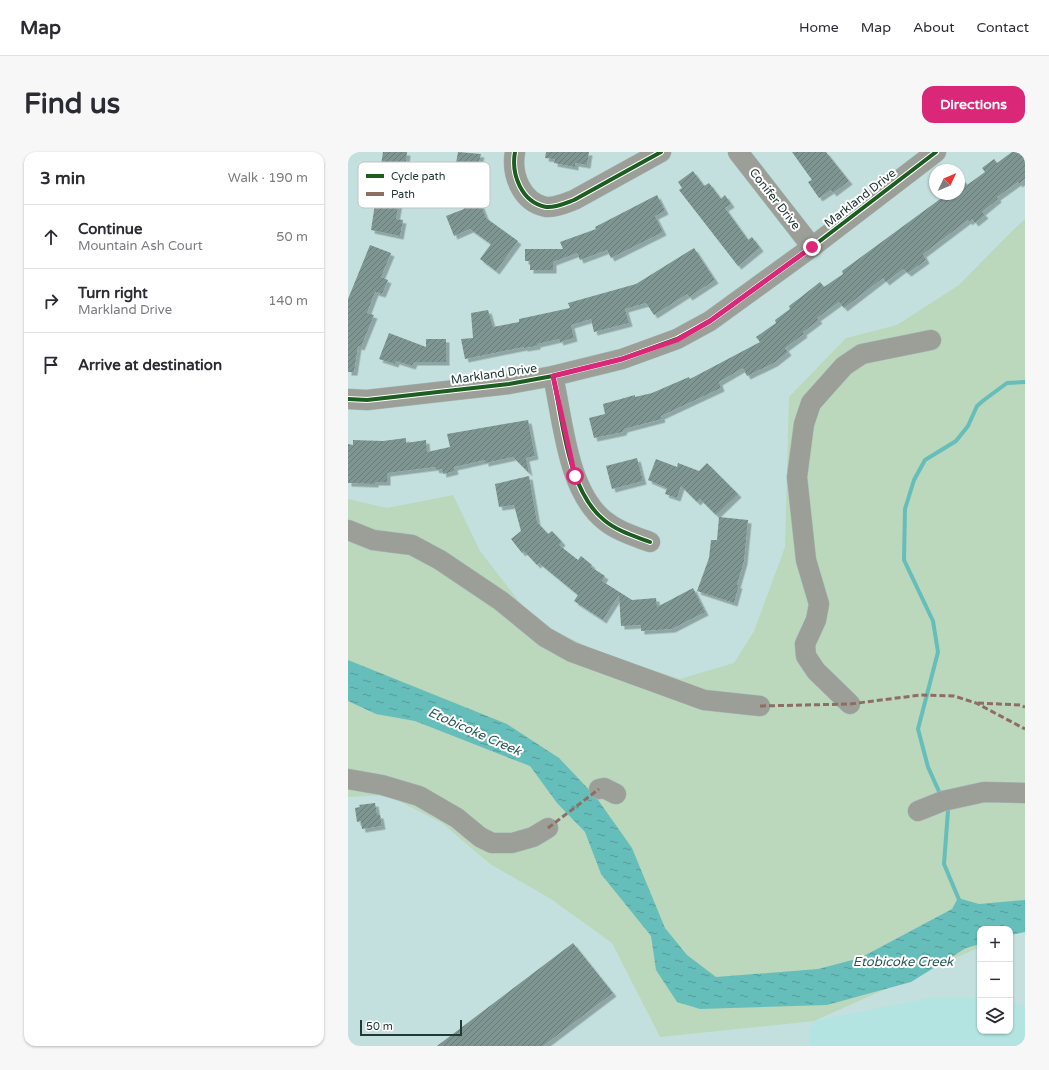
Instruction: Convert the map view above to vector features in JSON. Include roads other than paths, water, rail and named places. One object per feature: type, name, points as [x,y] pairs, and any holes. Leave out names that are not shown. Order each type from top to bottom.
[{"type":"street","points":[[515,152],[514,166],[518,185],[530,199],[546,207],[559,206],[574,200],[661,152]]},
{"type":"street","name":"Conifer Drive","points":[[738,152],[812,247]]},
{"type":"street","name":"Markland Drive","points":[[348,399],[375,399],[509,384],[553,376],[622,359],[677,340],[710,321],[812,247],[936,152]]},
{"type":"street","points":[[850,704],[816,671],[806,656],[805,644],[816,620],[819,604],[806,560],[798,477],[804,424],[811,403],[844,366],[862,354],[931,340]]},
{"type":"street","points":[[553,376],[570,459],[583,496],[596,513],[612,526],[650,542]]},
{"type":"street","points":[[348,530],[373,540],[412,545],[440,560],[501,601],[545,637],[572,652],[704,700],[760,706]]},
{"type":"street","points":[[348,779],[382,784],[419,796],[457,818],[480,837],[492,843],[512,843],[533,837],[548,828]]},
{"type":"street","points":[[918,811],[944,801],[984,792],[1025,793]]},
{"type":"water","name":"Etobicoke Creek","points":[[348,660],[507,724],[559,758],[596,797],[632,848],[665,928],[687,955],[716,977],[818,969],[860,958],[952,909],[958,898],[979,904],[1025,900],[1025,932],[1013,934],[1013,926],[977,926],[977,945],[966,948],[911,982],[827,1005],[700,1009],[677,1002],[656,970],[651,936],[601,874],[585,832],[557,803],[530,766],[415,721],[376,714],[348,701]]},
{"type":"waterway","points":[[941,796],[928,767],[918,729],[938,652],[933,621],[904,560],[905,509],[914,480],[925,460],[956,441],[968,426],[977,406],[984,400],[1007,383],[1025,382]]},
{"type":"waterway","points":[[946,806],[948,811],[944,864],[960,902]]}]
